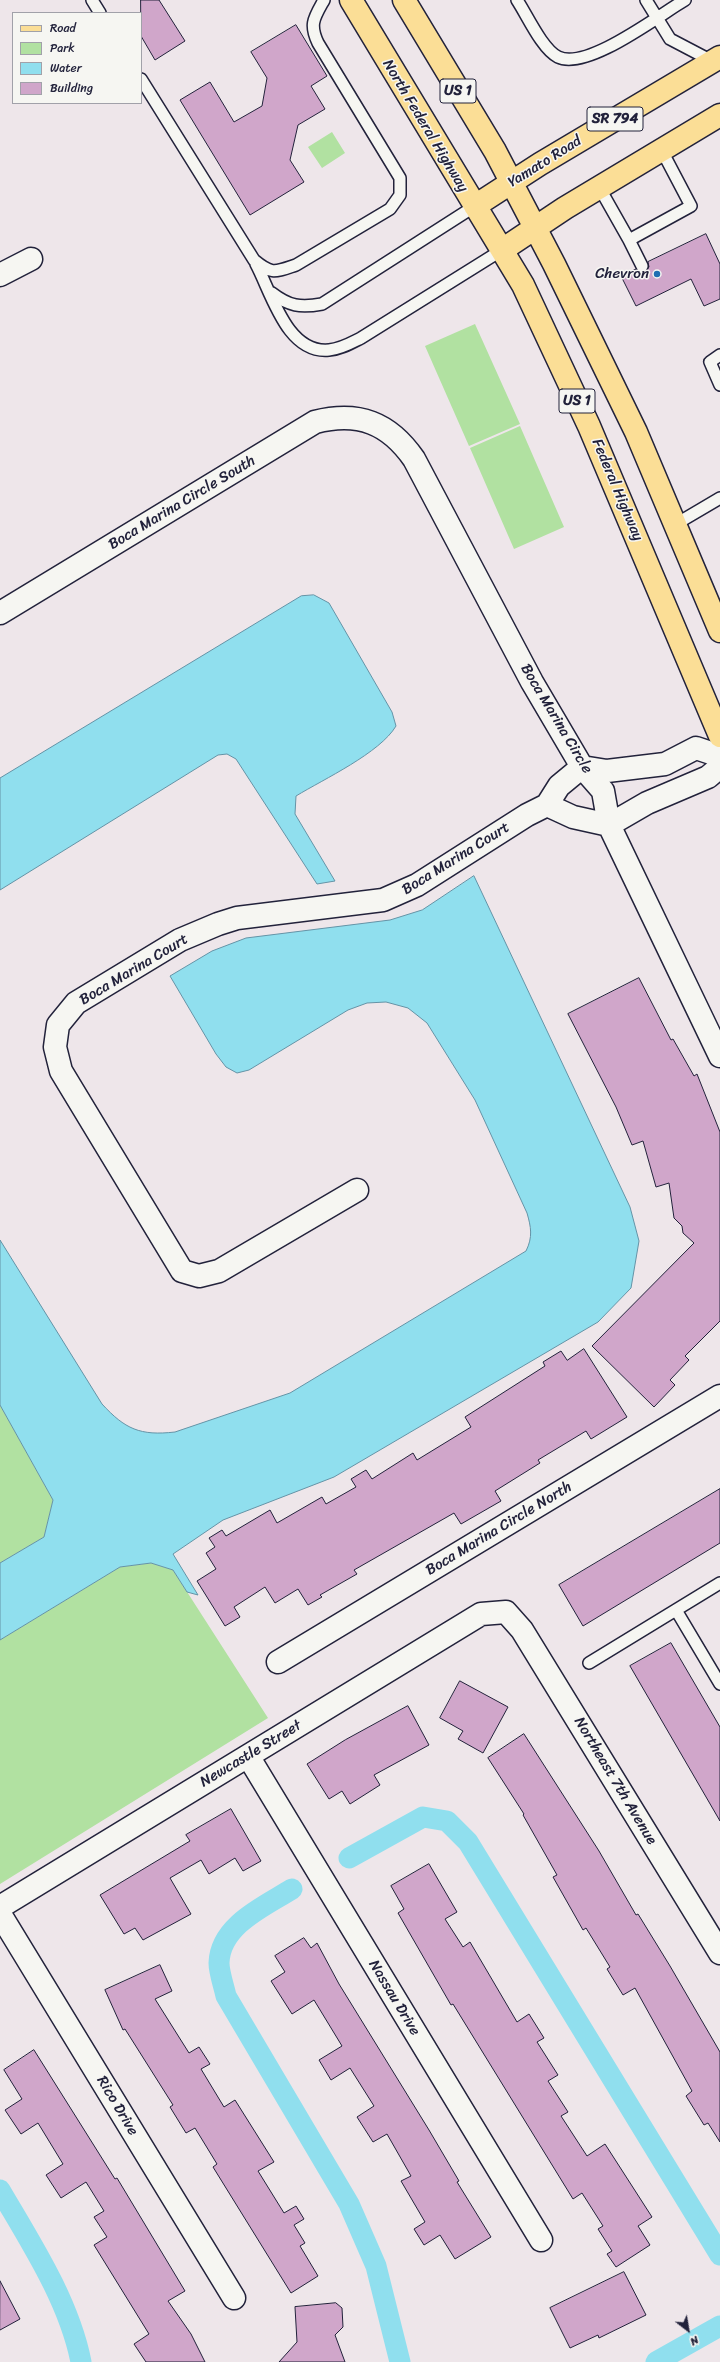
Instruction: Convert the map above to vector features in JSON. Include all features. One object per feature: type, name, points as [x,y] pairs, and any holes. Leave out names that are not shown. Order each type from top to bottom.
[{"type":"main road","name":"North Federal Highway","points":[[351,0],[502,250]]},
{"type":"main road","name":"US 1","points":[[404,0],[495,151],[601,356],[676,524],[720,631]]},
{"type":"main road","name":"Yamato Road","points":[[475,206],[511,182],[716,59]]},
{"type":"main road","points":[[502,250],[661,149],[719,119]]},
{"type":"main road","name":"Federal Highway","points":[[502,250],[523,285],[589,426],[720,736]]},
{"type":"street","points":[[0,275],[31,259]]},
{"type":"street","name":"Boca Marina Circle South","points":[[0,613],[315,422],[334,418],[353,418],[372,422]]},
{"type":"street","name":"Boca Marina Circle","points":[[372,422],[389,431],[403,444],[414,460],[532,682],[582,767],[603,792],[609,824],[720,1056]]},
{"type":"street","points":[[720,756],[696,748],[665,764],[607,771],[582,767],[559,786],[547,805],[574,817],[609,824],[647,803],[708,777],[720,767]]},
{"type":"street","name":"Boca Marina Court","points":[[357,1190],[219,1271],[199,1276],[182,1271],[61,1071],[55,1047],[58,1025],[76,1003],[180,940],[218,924],[238,918],[365,904],[395,896],[417,885],[527,815],[547,805]]},
{"type":"street","name":"Boca Marina Circle North","points":[[278,1662],[720,1396]]},
{"type":"street","name":"Newcastle Street","points":[[0,1907],[481,1614],[506,1612]]},
{"type":"street","name":"Northeast 7th Avenue","points":[[506,1612],[522,1630],[720,1953]]},
{"type":"street","name":"Nassau Drive","points":[[248,1756],[541,2240]]},
{"type":"street","name":"Rico Drive","points":[[0,1914],[234,2298]]},
{"type":"lane","points":[[92,0],[99,12]]},
{"type":"lane","points":[[254,260],[267,270],[279,271],[296,265],[390,209],[400,195],[400,178],[318,43],[312,29],[314,19],[324,0]]},
{"type":"lane","points":[[517,0],[546,47],[558,57],[574,59],[591,55],[612,46],[685,0]]},
{"type":"lane","points":[[646,0],[670,39],[716,59]]},
{"type":"lane","points":[[142,81],[254,260],[293,336],[307,346],[328,350],[343,347],[361,338],[502,250]]},
{"type":"lane","points":[[630,240],[691,206],[661,149]]},
{"type":"lane","points":[[599,187],[630,240],[642,266]]},
{"type":"lane","points":[[271,292],[286,303],[308,307],[322,304],[475,206]]},
{"type":"lane","points":[[720,355],[710,362],[720,385]]},
{"type":"lane","points":[[676,524],[720,498]]},
{"type":"lane","points":[[589,1663],[720,1583]]},
{"type":"lane","points":[[676,1610],[720,1684]]},
{"type":"green space","points":[[332,132],[345,153],[322,168],[308,147]]},
{"type":"green space","points":[[475,324],[520,424],[469,446],[425,346]]},
{"type":"green space","points":[[520,426],[564,527],[514,549],[470,448]]},
{"type":"green space","points":[[0,1405],[53,1500],[44,1537],[0,1563]]},
{"type":"green space","points":[[151,1563],[173,1570],[268,1718],[0,1884],[0,1640],[120,1567]]},
{"type":"water","points":[[314,595],[329,603],[392,712],[396,726],[378,746],[365,756],[296,796],[295,814],[335,881],[317,884],[236,759],[227,754],[218,755],[0,890],[0,778],[301,596]]},
{"type":"water","points":[[474,876],[630,1207],[639,1241],[631,1288],[598,1322],[334,1477],[223,1520],[173,1554],[198,1595],[187,1592],[173,1570],[151,1563],[120,1567],[0,1640],[0,1563],[44,1537],[53,1500],[0,1405],[0,1240],[102,1404],[110,1413],[126,1425],[134,1429],[152,1433],[175,1432],[290,1393],[526,1251],[530,1241],[531,1232],[527,1213],[475,1100],[427,1023],[408,1008],[386,1002],[367,1003],[348,1010],[249,1070],[237,1073],[226,1067],[216,1054],[170,976],[212,951],[246,938],[390,920],[422,910]]},
{"type":"building","points":[[141,0],[159,0],[185,41],[155,60],[142,38]]},
{"type":"building","points":[[296,25],[327,76],[311,86],[325,109],[298,125],[290,160],[304,182],[250,215],[180,100],[210,82],[234,122],[262,106],[267,78],[251,52]]},
{"type":"building","points":[[706,234],[720,264],[720,299],[704,306],[691,279],[636,306],[621,276],[636,269],[638,272],[645,272],[649,267],[648,262]]},
{"type":"building","points":[[639,978],[671,1040],[673,1039],[694,1076],[697,1074],[720,1132],[720,1321],[685,1356],[689,1360],[670,1380],[675,1385],[654,1407],[592,1346],[694,1243],[683,1233],[682,1226],[674,1218],[669,1183],[656,1187],[643,1141],[632,1145],[616,1107],[568,1014]]},
{"type":"building","points":[[584,1349],[627,1417],[591,1439],[586,1431],[538,1460],[540,1463],[495,1491],[501,1501],[461,1524],[454,1513],[354,1570],[357,1574],[320,1595],[322,1597],[308,1605],[298,1589],[275,1603],[265,1587],[234,1607],[240,1617],[225,1626],[197,1581],[216,1569],[206,1553],[215,1547],[209,1538],[222,1530],[226,1536],[270,1510],[277,1523],[322,1497],[326,1504],[356,1487],[351,1479],[366,1470],[372,1479],[413,1453],[417,1460],[471,1427],[465,1417],[545,1366],[543,1362],[561,1351],[567,1360]]},
{"type":"building","points":[[720,1489],[720,1543],[583,1626],[559,1585]]},
{"type":"building","points":[[671,1643],[720,1727],[720,1821],[630,1666]]},
{"type":"building","points":[[460,1681],[508,1707],[483,1753],[458,1739],[463,1731],[440,1718]]},
{"type":"building","points":[[408,1706],[429,1745],[374,1775],[380,1785],[350,1804],[342,1791],[329,1799],[307,1764],[345,1740]]},
{"type":"building","points":[[524,1734],[599,1851],[636,1915],[638,1914],[720,2052],[720,2142],[708,2123],[704,2125],[686,2096],[692,2091],[635,1988],[623,1995],[607,1969],[610,1967],[586,1928],[583,1930],[553,1877],[557,1875],[523,1815],[524,1814],[488,1758]]},
{"type":"building","points":[[231,1809],[261,1861],[243,1871],[235,1858],[209,1874],[201,1860],[170,1878],[191,1914],[143,1940],[135,1928],[124,1934],[100,1895],[190,1841],[186,1835]]},
{"type":"building","points":[[429,1864],[457,1912],[445,1919],[463,1947],[470,1942],[517,2022],[529,2014],[544,2038],[537,2042],[558,2075],[548,2081],[568,2112],[561,2116],[587,2156],[605,2144],[652,2217],[638,2226],[650,2245],[616,2267],[607,2254],[612,2251],[598,2229],[603,2226],[582,2193],[573,2199],[453,2004],[451,2005],[398,1913],[404,1909],[391,1886]]},
{"type":"building","points":[[304,1938],[311,1948],[317,1943],[339,1984],[429,2130],[459,2181],[457,2182],[491,2237],[455,2259],[440,2235],[424,2245],[414,2229],[425,2222],[401,2181],[411,2176],[387,2134],[373,2142],[357,2117],[374,2106],[350,2068],[331,2080],[319,2060],[342,2046],[314,2000],[292,2014],[271,1981],[285,1972],[275,1956]]},
{"type":"building","points":[[160,1965],[172,1991],[155,1999],[189,2053],[199,2047],[210,2064],[201,2069],[224,2107],[235,2100],[274,2162],[258,2171],[284,2213],[296,2206],[304,2219],[294,2225],[305,2243],[300,2246],[318,2276],[291,2293],[213,2167],[217,2164],[195,2128],[186,2133],[170,2107],[173,2105],[125,2029],[123,2030],[105,1990]]},
{"type":"building","points":[[34,2050],[115,2179],[117,2178],[185,2291],[168,2301],[191,2334],[205,2362],[146,2362],[134,2344],[149,2334],[94,2245],[107,2237],[94,2217],[104,2211],[86,2182],[61,2198],[46,2175],[63,2164],[38,2123],[21,2134],[5,2110],[22,2099],[4,2070]]},
{"type":"building","points":[[624,2272],[646,2315],[599,2338],[598,2335],[570,2348],[550,2308]]},
{"type":"building","points":[[0,2281],[20,2319],[0,2330]]},
{"type":"building","points":[[336,2303],[342,2308],[343,2327],[335,2335],[345,2362],[279,2362],[297,2342],[295,2307]]},
{"type":"waterway","points":[[349,1858],[423,1817],[447,1821],[468,1842],[720,2255]]},
{"type":"waterway","points":[[292,1889],[257,1910],[235,1927],[221,1950],[219,1967],[226,1996],[349,2204],[376,2266],[400,2362]]},
{"type":"waterway","points":[[0,2190],[48,2273],[68,2317],[81,2362]]},
{"type":"waterway","points":[[656,2362],[720,2326]]},
{"type":"place","name":"Chevron","points":[[657,274]]}]
